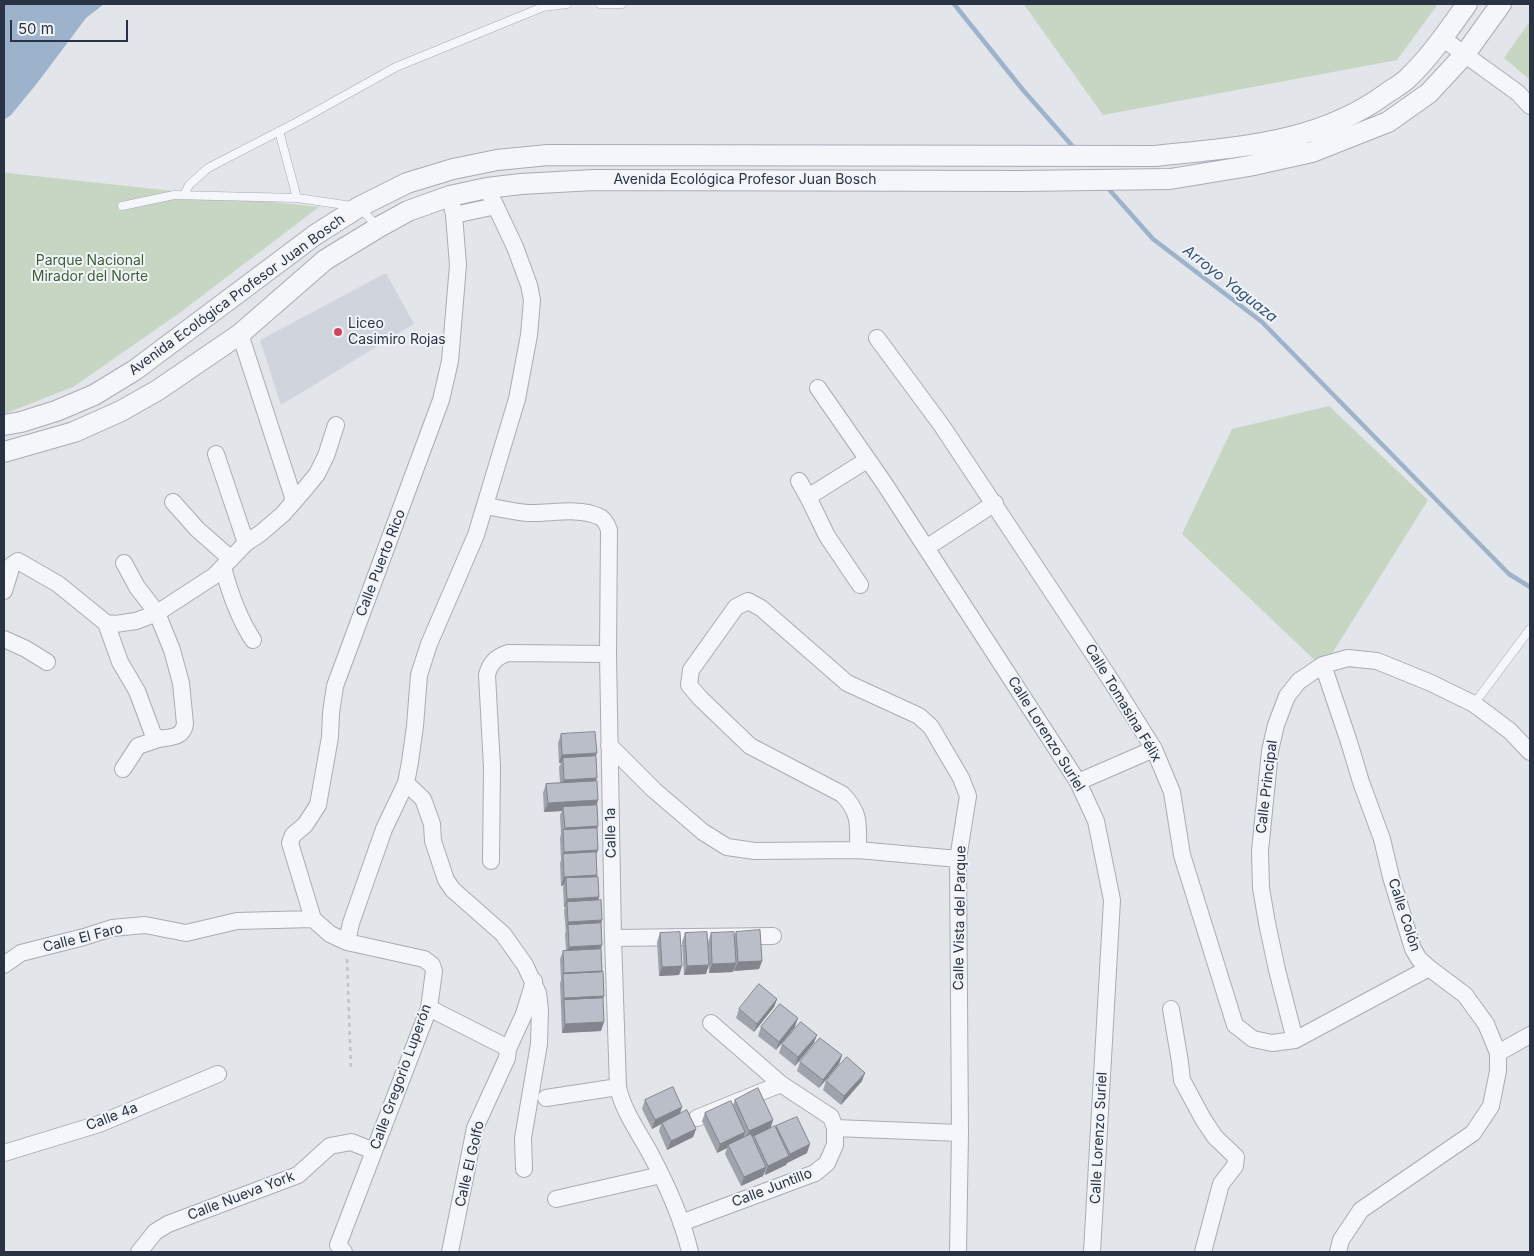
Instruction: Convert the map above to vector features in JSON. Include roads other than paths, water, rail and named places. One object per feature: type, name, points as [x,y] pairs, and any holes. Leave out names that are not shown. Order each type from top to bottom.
[{"type":"street","name":"Avenida Ecológica Profesor Juan Bosch","points":[[4,424],[21,422],[56,411],[94,395],[135,370],[315,235],[360,207],[407,183],[453,169],[497,160],[548,155],[1155,156],[1249,146],[1317,130],[1350,117],[1376,101],[1408,78],[1442,38],[1467,4]]},
{"type":"street","name":"Avenida Ecológica Profesor Juan Bosch","points":[[4,452],[74,432],[122,411],[158,390],[240,334],[325,260],[408,211],[452,206],[492,197],[521,184],[594,180],[1020,181],[1170,179],[1248,166],[1312,152],[1388,122],[1429,93],[1465,54],[1501,4]]},
{"type":"street","points":[[1442,38],[1518,93],[1530,106]]},
{"type":"street","points":[[919,180],[921,155]]},
{"type":"street","points":[[347,942],[351,924],[384,829],[406,782],[415,726],[419,675],[429,644],[476,535],[517,399],[532,317],[532,300],[524,269],[492,197]]},
{"type":"street","name":"Calle Puerto Rico","points":[[314,919],[290,843],[293,834],[305,825],[318,805],[330,737],[335,686],[441,400],[450,361],[458,265],[452,206]]},
{"type":"street","points":[[240,334],[293,497],[292,504]]},
{"type":"street","name":"Calle Tomasina Félix","points":[[877,338],[942,426],[995,503],[1154,749],[1172,792],[1182,855],[1235,1025],[1253,1039],[1272,1043],[1295,1040],[1429,968]]},
{"type":"street","name":"Calle Lorenzo Suriel","points":[[818,388],[926,548],[1078,782],[1096,821],[1112,900],[1092,1252]]},
{"type":"street","points":[[106,623],[136,622],[157,613],[214,576],[246,543],[261,533],[292,504],[317,474],[326,456],[336,425]]},
{"type":"street","points":[[216,454],[246,543]]},
{"type":"street","points":[[808,497],[867,460]]},
{"type":"street","points":[[798,481],[827,536],[860,585]]},
{"type":"street","points":[[173,502],[227,563],[232,601],[243,626],[253,640]]},
{"type":"street","points":[[926,548],[995,503]]},
{"type":"street","name":"Calle 1a","points":[[485,506],[527,513],[580,512],[599,516],[603,519],[609,530],[609,745],[618,1087],[625,1110],[661,1175],[681,1223],[690,1252]]},
{"type":"street","points":[[4,591],[12,565],[18,561],[58,584],[106,623],[120,662],[137,691],[153,734],[159,739]]},
{"type":"street","points":[[123,769],[138,746],[179,735],[184,730],[185,724],[179,676],[172,650],[157,613],[138,587],[124,563]]},
{"type":"street","name":"Calle Vista del Parque","points":[[858,850],[858,818],[852,803],[842,794],[750,746],[700,698],[690,685],[690,670],[736,607],[748,600],[761,608],[847,683],[918,716],[931,727],[961,778],[968,796],[958,859],[960,1133],[958,1252]]},
{"type":"street","points":[[4,639],[26,649],[47,662]]},
{"type":"street","points":[[491,861],[492,767],[487,675],[489,668],[493,661],[508,653],[608,654]]},
{"type":"street","name":"Calle Principal","points":[[1295,1040],[1267,923],[1261,888],[1260,851],[1270,751],[1276,725],[1287,696],[1299,681],[1323,665],[1348,658],[1377,660],[1474,704],[1510,731],[1530,752]]},
{"type":"street","name":"Calle Colón","points":[[1323,665],[1361,782],[1382,839],[1391,876],[1414,949],[1419,959],[1465,995],[1486,1024],[1498,1053],[1498,1071],[1491,1106],[1473,1133],[1361,1210],[1341,1240],[1338,1252]]},
{"type":"street","points":[[609,745],[661,796],[703,832],[727,847],[754,851],[858,850],[958,859]]},
{"type":"street","points":[[1078,782],[1154,749]]},
{"type":"street","points":[[406,782],[423,799],[432,824],[433,841],[446,880],[453,890],[503,934],[525,965],[534,981],[538,994],[540,1010],[539,1044],[523,1138],[524,1169]]},
{"type":"street","name":"Calle Gregorio Luperón","points":[[314,919],[330,934],[347,942],[424,959],[432,964],[434,971],[428,1008],[339,1250]]},
{"type":"street","name":"Calle El Faro","points":[[4,966],[22,953],[112,928],[145,925],[186,933],[237,921],[314,919]]},
{"type":"street","points":[[613,938],[773,936]]},
{"type":"street","name":"Calle El Golfo","points":[[450,1252],[475,1128],[507,1058],[508,1050],[524,1014],[534,981]]},
{"type":"street","points":[[428,1008],[502,1045],[508,1050]]},
{"type":"street","points":[[1171,1009],[1182,1080],[1215,1137],[1236,1157],[1235,1166],[1221,1184],[1203,1252]]},
{"type":"street","points":[[711,1023],[781,1084],[830,1117],[835,1128],[960,1133]]},
{"type":"street","points":[[1498,1053],[1530,1035]]},
{"type":"street","name":"Calle 4a","points":[[4,1153],[99,1124],[218,1074]]},
{"type":"street","points":[[697,1118],[781,1084]]},
{"type":"street","points":[[546,1098],[618,1087]]},
{"type":"street","name":"Calle Juntillo","points":[[681,1223],[815,1173],[827,1163],[835,1145],[835,1128]]},
{"type":"street","name":"Calle Nueva York","points":[[139,1252],[155,1232],[168,1224],[298,1175],[330,1146],[351,1142],[374,1151]]},
{"type":"street","points":[[556,1199],[661,1175]]},
{"type":"lane","points":[[184,195],[189,185],[208,168],[396,67],[543,7],[567,4]]},
{"type":"lane","points":[[600,4],[622,4]]},
{"type":"lane","points":[[279,131],[297,198]]},
{"type":"lane","points":[[122,206],[174,195],[297,198],[360,207],[379,227]]},
{"type":"lane","points":[[1474,704],[1530,629]]},
{"type":"water","points":[[4,4],[104,4],[86,18],[38,82],[11,115],[4,120]]},
{"type":"waterway","name":"Arroyo Yaguaza","points":[[954,4],[1023,90],[1075,149]]},
{"type":"waterway","name":"Arroyo Yaguaza","points":[[1106,186],[1153,239],[1262,322],[1509,574],[1530,587]]},
{"type":"place","name":"Liceo Casimiro Rojas","points":[[338,332]]},
{"type":"park label","name":"Parque Nacional Mirador del Norte","points":[[90,270]]}]
